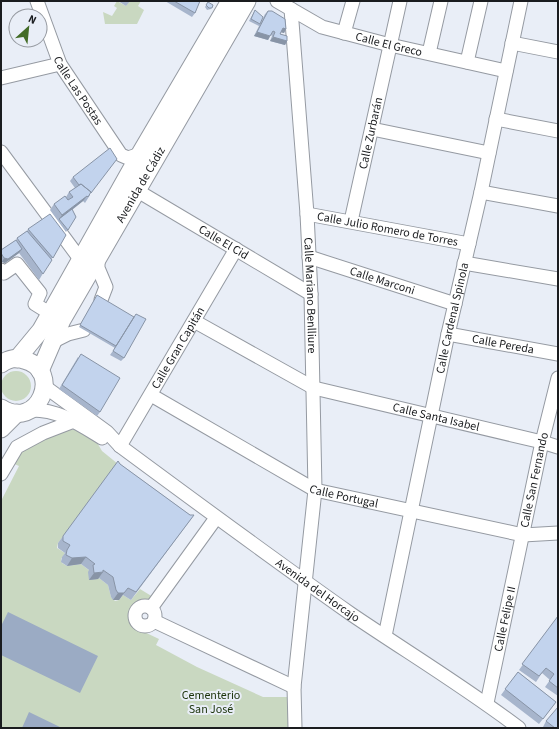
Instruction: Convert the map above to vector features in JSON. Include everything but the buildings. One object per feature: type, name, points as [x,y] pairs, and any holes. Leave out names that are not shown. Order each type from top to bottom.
[{"type":"main road","name":"Avenida de Cádiz","points":[[1,429],[28,411],[41,400],[42,379],[52,342],[136,190],[247,1]]},
{"type":"main road","name":"Avenida de Cádiz","points":[[17,359],[41,330],[80,259],[228,2]]},
{"type":"main road","points":[[1,364],[8,360],[17,359],[31,362],[42,379]]},
{"type":"main road","points":[[1,408],[8,412],[28,411]]},
{"type":"street","name":"Calle Las Postas","points":[[37,1],[60,64],[121,155],[128,158],[140,154]]},
{"type":"street","name":"Calle El Greco","points":[[277,1],[322,27],[390,45],[506,71]]},
{"type":"street","points":[[344,33],[353,1]]},
{"type":"street","name":"Calle Zurbarán","points":[[351,221],[400,1]]},
{"type":"street","points":[[429,53],[441,1]]},
{"type":"street","points":[[467,62],[481,1]]},
{"type":"street","name":"Calle Cardenal Spinola","points":[[385,636],[448,334],[481,192],[522,1]]},
{"type":"street","name":"Calle Mariano Benlliure","points":[[291,9],[307,214],[311,294],[315,490],[294,687],[295,728]]},
{"type":"street","points":[[512,43],[558,52]]},
{"type":"street","points":[[1,78],[60,64]]},
{"type":"street","points":[[496,119],[558,131]]},
{"type":"street","points":[[372,128],[489,152]]},
{"type":"street","points":[[1,152],[80,259]]},
{"type":"street","name":"Calle El Cid","points":[[136,190],[311,294]]},
{"type":"street","points":[[481,192],[558,206]]},
{"type":"street","name":"Calle Julio Romero de Torres","points":[[307,214],[469,244]]},
{"type":"street","name":"Calle Gran Capitán","points":[[120,446],[236,249]]},
{"type":"street","name":"Calle Marconi","points":[[309,257],[455,304]]},
{"type":"street","points":[[98,259],[98,268],[106,287],[100,300]]},
{"type":"street","points":[[464,263],[558,279]]},
{"type":"street","points":[[1,270],[4,273],[17,264],[36,286],[40,293],[35,304],[43,309]]},
{"type":"street","name":"Calle Santa Isabel","points":[[194,321],[314,388],[558,447]]},
{"type":"street","points":[[52,342],[68,334],[84,330]]},
{"type":"street","name":"Calle Pereda","points":[[448,334],[558,354]]},
{"type":"street","name":"Calle San Fernando","points":[[523,535],[542,442],[556,396],[558,378]]},
{"type":"street","name":"Avenida del Horcajo","points":[[42,379],[106,432],[120,446],[216,518],[306,582],[486,703],[520,728]]},
{"type":"street","name":"Calle Portugal","points":[[151,395],[315,490],[523,535],[558,533]]},
{"type":"street","points":[[28,411],[43,414],[46,420],[43,433]]},
{"type":"street","name":"Avenida del Horcajo","points":[[28,411],[57,413],[120,446]]},
{"type":"street","points":[[1,474],[15,448],[43,433],[74,421]]},
{"type":"street","points":[[151,608],[216,518]]},
{"type":"street","name":"Calle Felipe II","points":[[486,703],[523,535]]},
{"type":"street","points":[[145,606],[151,608],[155,612],[154,621],[150,625],[143,626],[136,620],[135,614],[139,608],[145,606]]},
{"type":"street","points":[[154,621],[294,687]]},
{"type":"green space","points":[[117,1],[126,6],[129,1],[141,1],[138,6],[144,10],[137,24],[105,24],[103,12],[112,16],[117,8],[114,6]]},
{"type":"green space","points":[[16,371],[27,375],[31,386],[27,397],[16,401],[5,397],[1,386],[5,375]]},
{"type":"green space","name":"Cementerio San José","points":[[78,429],[95,439],[102,451],[118,464],[58,543],[57,548],[65,553],[61,559],[62,563],[67,566],[81,564],[108,585],[111,597],[115,601],[119,600],[123,595],[131,600],[140,589],[153,597],[133,610],[131,619],[138,629],[159,639],[156,645],[197,667],[263,697],[301,697],[299,728],[1,728],[1,501],[19,466],[10,462],[18,451],[63,431]]},
{"type":"water","points":[[8,612],[98,656],[80,693],[1,655],[1,626]]},
{"type":"water","points":[[29,712],[62,728],[22,728]]}]
